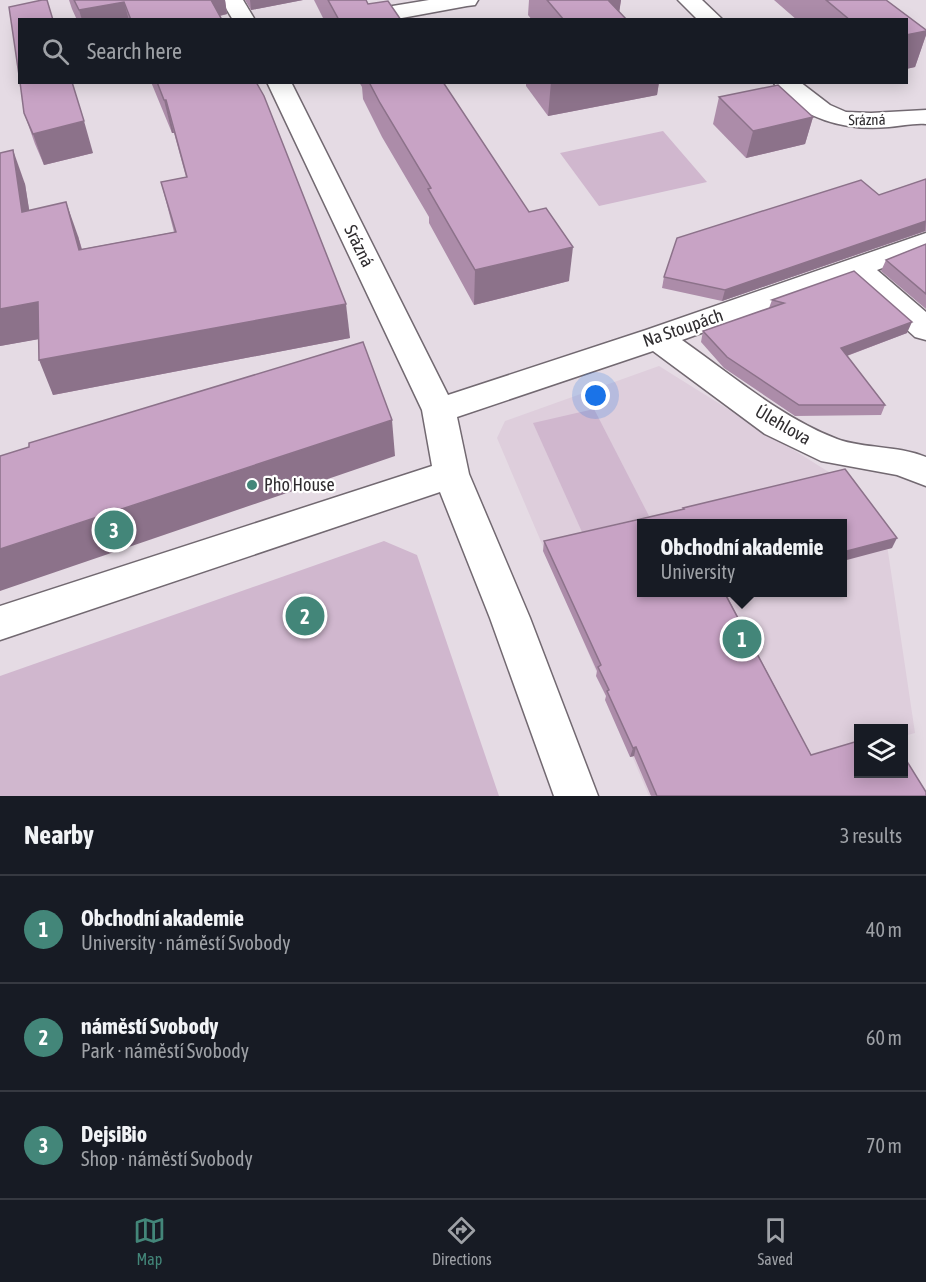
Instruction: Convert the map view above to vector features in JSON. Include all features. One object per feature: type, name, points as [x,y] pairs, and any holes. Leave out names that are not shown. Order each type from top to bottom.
[{"type":"street","points":[[232,0],[243,18]]},
{"type":"street","points":[[362,18],[467,0]]},
{"type":"street","points":[[689,0],[710,18]]},
{"type":"street","name":"Srázná","points":[[280,84],[439,410],[451,474],[510,618],[576,796]]},
{"type":"street","name":"Srázná","points":[[787,84],[815,108],[838,120],[926,117]]},
{"type":"street","name":"Na Stoupách","points":[[439,410],[657,338],[926,242]]},
{"type":"street","points":[[855,267],[926,329]]},
{"type":"street","name":"Úlehlova","points":[[657,338],[777,425],[832,452],[902,462],[926,472]]},
{"type":"street","points":[[0,623],[451,474]]},
{"type":"shaded area","points":[[663,131],[707,182],[599,206],[560,153]]},
{"type":"shaded area","points":[[659,366],[840,479],[887,545],[915,733],[908,735],[908,724],[854,724],[854,778],[907,778],[921,796],[649,796],[497,438],[505,421]]},
{"type":"shaded area","points":[[594,409],[649,516],[582,532],[533,423]]},
{"type":"shaded area","points":[[384,541],[417,555],[499,796],[0,796],[0,676]]},
{"type":"building","points":[[47,0],[52,18],[18,18],[18,68],[9,7]]},
{"type":"building","points":[[74,0],[211,0],[221,18],[130,18],[124,2],[79,10]]},
{"type":"building","points":[[328,0],[366,0],[368,4],[388,1],[400,18],[338,18]]},
{"type":"building","points":[[547,0],[608,0],[625,18],[562,18]]},
{"type":"building","points":[[826,0],[886,0],[926,31],[908,35],[908,18],[848,18]]},
{"type":"building","points":[[20,84],[73,84],[84,121],[33,134],[24,113]]},
{"type":"building","points":[[158,84],[257,84],[264,96],[346,304],[39,360],[38,302],[0,309],[0,153],[13,150],[22,212],[66,202],[79,250],[176,232],[161,182],[187,177],[166,100]]},
{"type":"building","points":[[370,84],[444,84],[529,212],[546,208],[573,247],[475,270],[428,189],[431,188]]},
{"type":"building","points":[[778,85],[813,117],[753,131],[719,97]]},
{"type":"building","points":[[926,179],[926,221],[725,290],[664,277],[677,238],[861,180],[879,195]]},
{"type":"building","points":[[926,244],[926,294],[886,260]]},
{"type":"building","points":[[854,271],[912,322],[841,348],[885,405],[799,405],[727,357],[703,331],[784,303],[772,300]]},
{"type":"building","points":[[363,342],[392,420],[0,549],[0,456],[29,447],[29,443]]},
{"type":"building","points":[[845,469],[897,538],[847,551],[847,519],[640,519]]},
{"type":"building","points":[[637,520],[637,597],[727,597],[811,755],[854,742],[854,778],[908,778],[908,763],[926,792],[926,796],[657,796],[636,747],[633,748],[607,691],[609,690],[598,667],[601,665],[544,541]]},
{"type":"place","name":"Pho House","points":[[252,485]]},
{"type":"place","name":"DejsiBio","points":[[114,530]]},
{"type":"place","name":"náměstí Svobody","points":[[305,616]]},
{"type":"place","name":"Obchodní akademie","points":[[742,639]]}]
